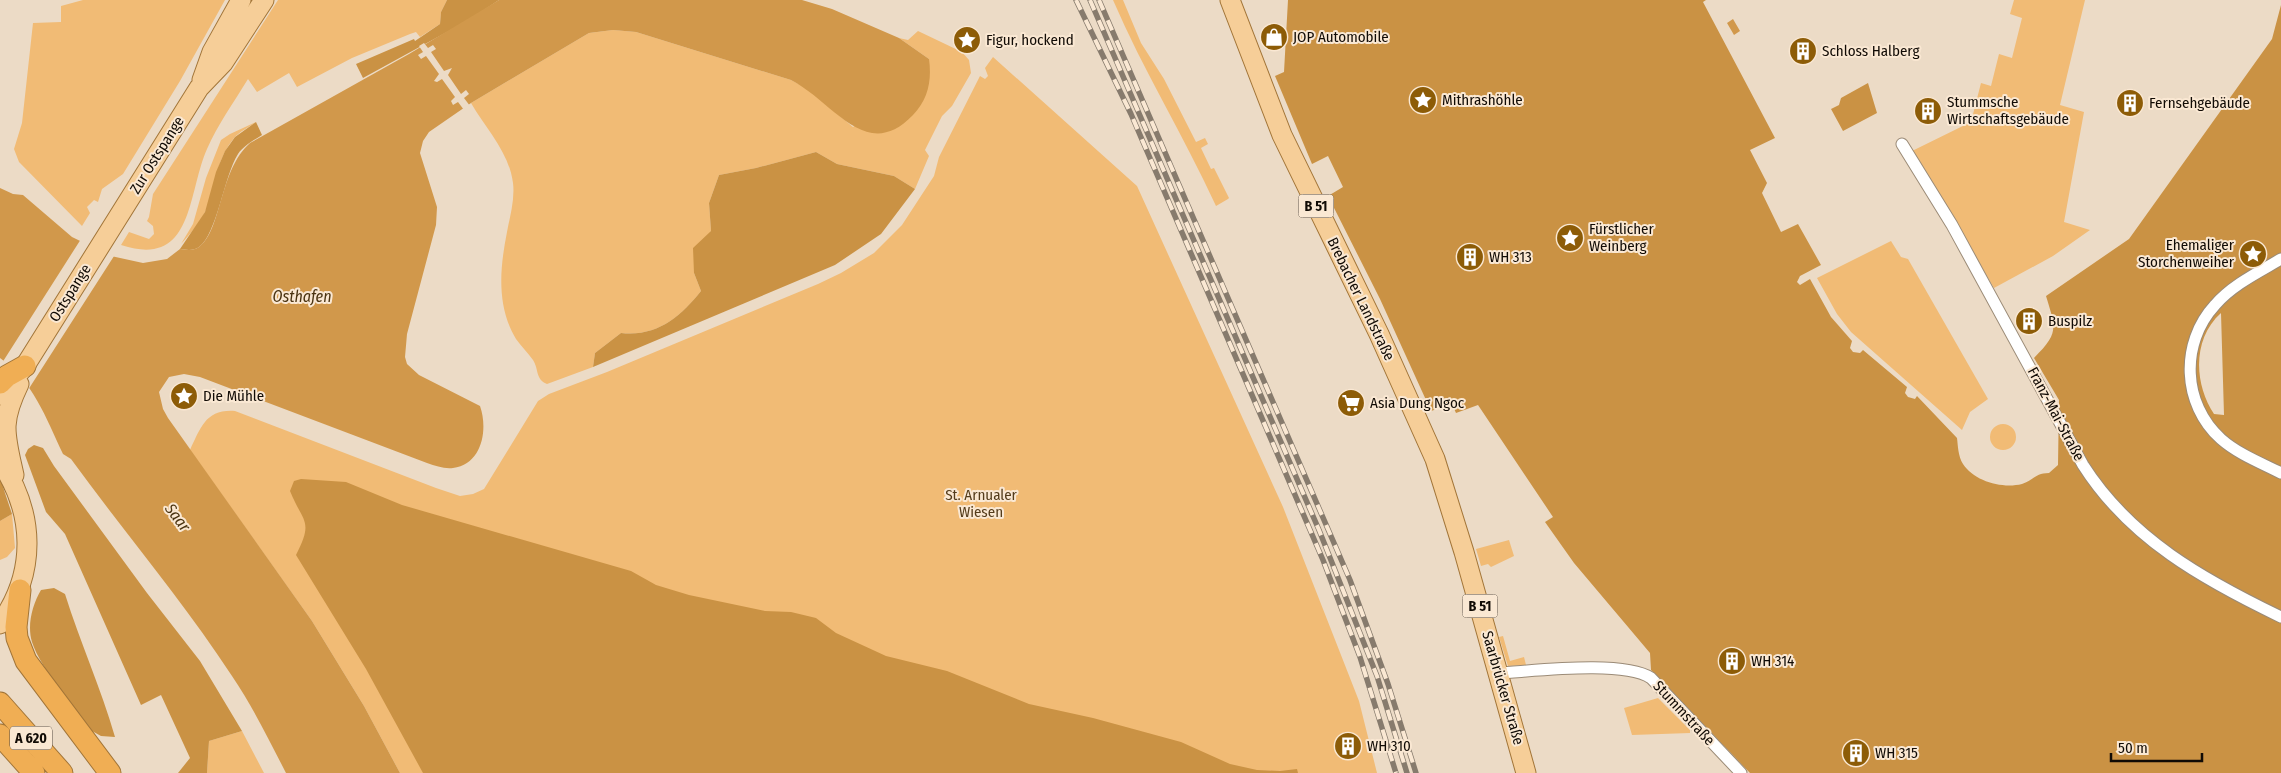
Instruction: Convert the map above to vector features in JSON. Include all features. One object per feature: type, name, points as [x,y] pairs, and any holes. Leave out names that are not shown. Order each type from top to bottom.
[{"type":"highway","points":[[0,383],[7,376],[25,366]]},
{"type":"highway","points":[[20,590],[16,627],[23,655],[110,773]]},
{"type":"highway","name":"A 620","points":[[0,702],[62,773]]},
{"type":"highway","name":"A 620","points":[[0,735],[34,773]]},
{"type":"main road","name":"Zur Ostspange","points":[[199,88],[212,52],[240,0]]},
{"type":"main road","name":"Zur Ostspange","points":[[115,221],[199,88],[223,63],[264,0]]},
{"type":"main road","name":"Brebacher Landstraße","points":[[1230,0],[1282,135],[1379,334],[1435,459]]},
{"type":"main road","name":"Ostspange","points":[[4,400],[115,221]]},
{"type":"main road","points":[[1,622],[20,590],[27,534],[6,435],[4,400]]},
{"type":"main road","name":"Saarbrücker Straße","points":[[1435,459],[1446,490],[1526,773]]},
{"type":"main road","points":[[0,461],[18,491]]},
{"type":"street","name":"Franz-Mai-Straße","points":[[1902,144],[1952,226],[2083,465],[2102,491],[2127,520],[2168,555],[2239,597],[2281,617]]},
{"type":"street","points":[[2281,259],[2236,287],[2216,303],[2200,328],[2190,356],[2189,368],[2193,397],[2205,422],[2231,447],[2281,473]]},
{"type":"street","name":"Stummstraße","points":[[1499,673],[1612,668],[1643,673],[1651,678],[1741,773]]},
{"type":"green space","points":[[83,0],[225,0],[180,81],[123,174],[102,189],[98,202],[94,200],[87,207],[90,213],[82,226],[19,162],[14,149],[22,123],[33,23],[61,22],[61,6]]},
{"type":"green space","points":[[278,0],[447,0],[441,12],[440,24],[420,37],[416,32],[410,34],[352,58],[297,87],[289,73],[257,92],[248,79],[211,140],[184,223],[175,237],[162,246],[145,250],[121,245],[129,232],[149,239],[154,234],[153,226],[147,221],[153,194]]},
{"type":"green space","points":[[1113,0],[1123,0],[1141,43],[1164,79],[1196,142],[1205,138],[1208,144],[1201,148],[1211,169],[1214,168],[1229,198],[1216,206],[1137,52]]},
{"type":"green space","points":[[2014,0],[2085,0],[2060,105],[2084,112],[2064,222],[2090,230],[2053,256],[1994,288],[1912,151],[1971,122],[1981,83],[1991,86],[1999,54],[2012,58],[2022,18],[2010,14]]},
{"type":"green space","points":[[613,30],[636,32],[791,80],[808,89],[853,127],[929,59],[899,38],[908,40],[918,31],[962,52],[969,60],[971,73],[952,106],[942,116],[925,150],[929,156],[915,189],[894,176],[837,164],[816,152],[756,168],[719,175],[709,203],[711,231],[694,273],[701,291],[685,309],[667,323],[646,332],[621,333],[595,353],[593,367],[547,384],[539,377],[535,363],[516,339],[505,313],[501,273],[513,201],[513,183],[511,172],[502,151],[471,103],[589,33]]},
{"type":"green space","name":"St. Arnualer Wiesen","points":[[993,57],[1137,186],[1283,507],[1359,701],[1377,773],[400,773],[364,706],[312,621],[190,450],[201,427],[211,416],[217,413],[235,411],[460,496],[473,494],[484,489],[538,401],[549,394],[607,372],[818,284],[841,273],[874,253],[902,225],[934,176],[939,157],[980,76],[985,79],[988,76],[985,68]]},
{"type":"green space","points":[[256,122],[234,138],[229,145],[219,167],[205,212],[195,228],[181,244],[193,224],[206,178],[221,140]]},
{"type":"green space","points":[[1891,241],[1901,257],[1908,259],[1988,399],[1970,412],[1962,430],[1851,332],[1837,314],[1817,278]]},
{"type":"green space","points":[[2003,424],[2012,428],[2016,437],[2012,446],[2003,450],[1994,446],[1990,437],[1994,428]]},
{"type":"green space","points":[[12,514],[15,548],[7,557],[0,560],[0,521]]},
{"type":"green space","points":[[1509,540],[1514,556],[1491,567],[1488,564],[1481,566],[1476,549]]},
{"type":"green space","points":[[1503,636],[1510,661],[1524,657],[1526,665],[1508,666],[1499,637]]},
{"type":"green space","points":[[1658,698],[1690,730],[1690,733],[1632,735],[1624,708]]},
{"type":"green space","points":[[242,731],[264,773],[207,773],[209,741]]},
{"type":"shaded area","points":[[447,0],[499,0],[467,21],[363,78],[356,64],[414,39],[415,41],[440,24],[441,12]]},
{"type":"shaded area","points":[[1288,0],[1706,0],[1703,2],[1775,138],[1750,150],[1767,183],[1762,193],[1781,232],[1798,224],[1821,265],[1800,276],[1797,282],[1800,285],[1810,279],[1831,317],[1852,341],[1850,348],[1853,352],[1860,353],[1863,350],[1907,387],[1905,393],[1908,397],[1915,399],[1917,396],[1957,438],[1960,458],[1968,470],[1989,482],[2014,485],[2026,483],[2040,474],[2049,473],[2058,465],[2059,400],[2034,358],[2048,342],[2053,330],[2052,316],[2046,296],[2129,239],[2272,39],[2281,5],[2281,773],[1750,773],[1651,670],[1650,653],[1574,563],[1545,522],[1553,517],[1478,405],[1456,413],[1452,404],[1431,411],[1380,299],[1328,196],[1343,187],[1328,156],[1312,164],[1275,76],[1284,72]],"holes":[[[2221,313],[2224,415],[2214,414],[2207,402],[2200,376],[2199,362],[2205,336]]]},
{"type":"shaded area","points":[[1868,83],[1877,113],[1843,131],[1831,109],[1839,105],[1841,98]]},
{"type":"shaded area","points":[[256,122],[262,135],[238,154],[211,230],[199,247],[188,250],[180,249],[205,212],[216,172],[225,151],[235,137]]},
{"type":"shaded area","points":[[816,152],[837,164],[894,176],[915,189],[881,234],[835,265],[593,367],[595,353],[621,333],[646,332],[667,323],[685,309],[701,291],[694,273],[693,248],[711,231],[709,203],[719,175],[756,168]]},
{"type":"shaded area","points":[[34,445],[43,448],[54,466],[147,593],[200,661],[242,731],[209,741],[207,773],[178,773],[190,758],[161,695],[141,705],[65,534],[46,512],[25,455],[28,449]]},
{"type":"shaded area","points":[[0,478],[12,514],[0,521]]},
{"type":"shaded area","points":[[301,479],[346,482],[402,505],[631,571],[656,585],[689,595],[765,611],[791,612],[816,618],[836,633],[886,656],[947,671],[1029,704],[1093,718],[1181,742],[1230,764],[1257,770],[1280,771],[1297,769],[1298,773],[423,773],[366,669],[296,555],[304,535],[305,522],[290,491],[294,481]]},
{"type":"shaded area","points":[[54,588],[65,594],[115,737],[101,736],[92,731],[50,676],[36,653],[30,629],[31,616],[41,590]]},
{"type":"water","name":"Osthafen","points":[[499,0],[802,0],[832,9],[899,38],[929,59],[930,75],[928,89],[918,109],[896,128],[880,133],[865,131],[850,124],[807,90],[791,80],[636,32],[613,30],[589,33],[471,103],[429,132],[423,141],[420,153],[437,207],[436,225],[407,334],[405,357],[407,364],[419,375],[480,406],[483,424],[481,444],[471,460],[463,465],[450,468],[430,464],[200,377],[184,374],[169,377],[159,392],[163,409],[168,418],[312,621],[364,706],[400,773],[286,773],[247,700],[213,648],[71,459],[63,454],[30,389],[11,367],[0,358],[0,188],[13,194],[23,195],[72,237],[111,256],[143,263],[167,259],[180,249],[194,249],[207,239],[232,168],[250,143],[409,54]]},
{"type":"water","points":[[1733,19],[1740,31],[1734,35],[1727,23]]},
{"type":"pier","points":[[424,43],[428,48],[433,45],[436,49],[431,52],[444,71],[452,68],[448,75],[461,94],[466,90],[469,94],[464,98],[470,106],[464,110],[458,102],[453,105],[451,101],[455,97],[442,79],[437,82],[434,81],[439,74],[426,56],[421,59],[418,55],[423,52],[419,46]]},
{"type":"pier","points":[[81,239],[98,248],[116,253],[28,390],[13,371],[2,363]]},
{"type":"railway","points":[[1076,0],[1131,114],[1323,560],[1360,657],[1396,773]]},
{"type":"railway","points":[[1090,0],[1319,530],[1377,676],[1407,773]]},
{"type":"railway","points":[[1099,0],[1350,580],[1388,684],[1416,773]]},
{"type":"place","name":"JOP Automobile","points":[[1274,37]]},
{"type":"place","name":"Figur, hockend","points":[[967,40]]},
{"type":"place","name":"Schloss Halberg","points":[[1803,51]]},
{"type":"place","name":"Mithrashöhle","points":[[1423,100]]},
{"type":"place","name":"Fernsehgebäude","points":[[2130,103]]},
{"type":"place","name":"Stummsche Wirtschaftsgebäude","points":[[1928,111]]},
{"type":"place","name":"Fürstlicher Weinberg","points":[[1570,238]]},
{"type":"place","name":"Ehemaliger Storchenweiher","points":[[2253,254]]},
{"type":"place","name":"WH 313","points":[[1470,257]]},
{"type":"place","name":"Buspilz","points":[[2029,321]]},
{"type":"place","name":"Die Mühle","points":[[184,396]]},
{"type":"place","name":"Asia Dung Ngoc","points":[[1351,403]]},
{"type":"place","name":"WH 314","points":[[1732,661]]},
{"type":"place","name":"WH 310","points":[[1348,746]]},
{"type":"place","name":"WH 315","points":[[1856,753]]},
{"type":"water label","name":"Saar","points":[[178,517]]}]
